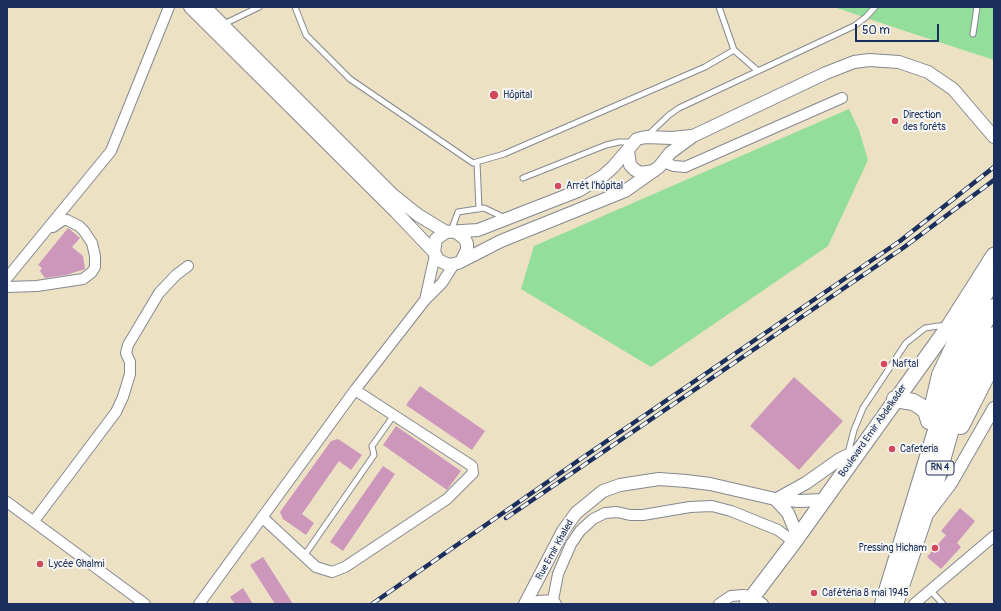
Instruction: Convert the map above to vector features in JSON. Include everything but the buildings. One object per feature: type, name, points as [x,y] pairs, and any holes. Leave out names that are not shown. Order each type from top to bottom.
[{"type":"highway","name":"RN 4","points":[[929,457],[929,421],[940,375],[958,337],[994,279]]},
{"type":"highway","name":"RN 4","points":[[883,604],[945,401],[958,368],[994,307]]},
{"type":"highway","name":"RN 4","points":[[938,478],[946,445],[965,387],[994,335]]},
{"type":"highway","name":"RN 4","points":[[895,604],[938,478],[973,400],[994,361]]},
{"type":"highway","points":[[895,399],[913,402],[920,406],[926,411],[929,421]]},
{"type":"main road","name":"Boulevard Emir Abdelkader","points":[[754,602],[795,540],[824,500],[855,451],[949,326],[994,255]]},
{"type":"street","points":[[7,279],[111,151],[169,7]]},
{"type":"street","points":[[190,7],[396,212],[443,263],[458,262],[520,233],[615,196],[654,171],[663,161],[693,136],[832,70],[854,62],[869,60],[899,62],[928,72],[953,89],[994,138]]},
{"type":"street","points":[[199,604],[354,390],[425,300],[442,284],[467,250],[465,239],[418,215],[393,194],[205,7]]},
{"type":"street","points":[[663,161],[674,166],[685,166],[842,98]]},
{"type":"street","points":[[425,300],[436,239],[451,232],[478,230],[584,188],[602,176],[630,147],[649,137],[693,136]]},
{"type":"street","points":[[649,137],[661,144],[664,154],[663,161]]},
{"type":"street","points":[[630,147],[630,165],[635,170],[648,173],[654,171]]},
{"type":"street","points":[[7,279],[54,226],[63,220],[72,222],[79,226],[92,243],[95,256],[95,267],[88,276],[83,279],[37,286],[7,287]]},
{"type":"street","points":[[34,521],[116,412],[123,397],[130,374],[130,362],[126,353],[128,345],[159,293],[188,266]]},
{"type":"street","points":[[262,517],[316,567],[332,572],[345,567],[447,499],[473,473],[472,466],[354,390]]},
{"type":"street","points":[[923,520],[951,483],[994,408]]},
{"type":"street","points":[[795,540],[795,530],[788,513],[775,499],[806,483],[855,451]]},
{"type":"street","name":"Rue Emir Khaled","points":[[525,604],[567,525],[576,513],[604,491],[620,485],[659,479],[710,484],[775,499],[800,501],[824,500]]},
{"type":"street","points":[[7,502],[145,604]]},
{"type":"street","points":[[533,604],[538,601],[554,602],[558,574],[571,544],[580,531],[593,519],[605,513],[618,512],[630,515],[643,515],[690,507],[712,506],[731,511],[778,530],[795,540]]},
{"type":"street","points":[[914,604],[993,539]]},
{"type":"street","points":[[719,604],[731,596],[744,595],[754,602]]},
{"type":"lane","points":[[223,25],[250,9],[260,7]]},
{"type":"lane","points":[[295,7],[306,35],[350,80],[473,164],[504,154],[705,67],[734,50]]},
{"type":"lane","points":[[719,7],[734,50],[758,71]]},
{"type":"lane","points":[[649,137],[669,115],[679,108],[854,26],[866,17],[875,7]]},
{"type":"lane","points":[[973,34],[977,7]]},
{"type":"lane","points":[[523,178],[606,145],[619,142],[630,147]]},
{"type":"lane","points":[[477,162],[479,209]]},
{"type":"lane","points":[[451,232],[458,212],[484,208],[508,219]]},
{"type":"lane","points":[[855,451],[854,430],[863,408],[906,343],[925,328],[933,326],[949,326]]},
{"type":"lane","points":[[304,556],[374,455],[372,446],[394,416]]},
{"type":"lane","points":[[930,590],[943,604]]},
{"type":"green space","points":[[834,7],[994,7],[994,60],[899,29]]},
{"type":"green space","points":[[849,109],[859,130],[868,160],[828,246],[651,367],[521,289],[534,246]]},
{"type":"railway","points":[[372,604],[582,458],[900,241],[994,167]]},
{"type":"railway","points":[[506,518],[903,248],[994,180]]},
{"type":"place","name":"Hôpital","points":[[494,95]]},
{"type":"place","name":"Direction des forêts","points":[[895,121]]},
{"type":"place","name":"Arrét l'hôpital","points":[[558,186]]},
{"type":"place","name":"Naftal","points":[[884,364]]},
{"type":"place","name":"Cafeteria","points":[[892,449]]},
{"type":"place","name":"Pressing Hicham","points":[[935,548]]},
{"type":"place","name":"Lycée Ghalmi","points":[[40,564]]},
{"type":"place","name":"Cafétéria 8 mai 1945","points":[[814,593]]}]
